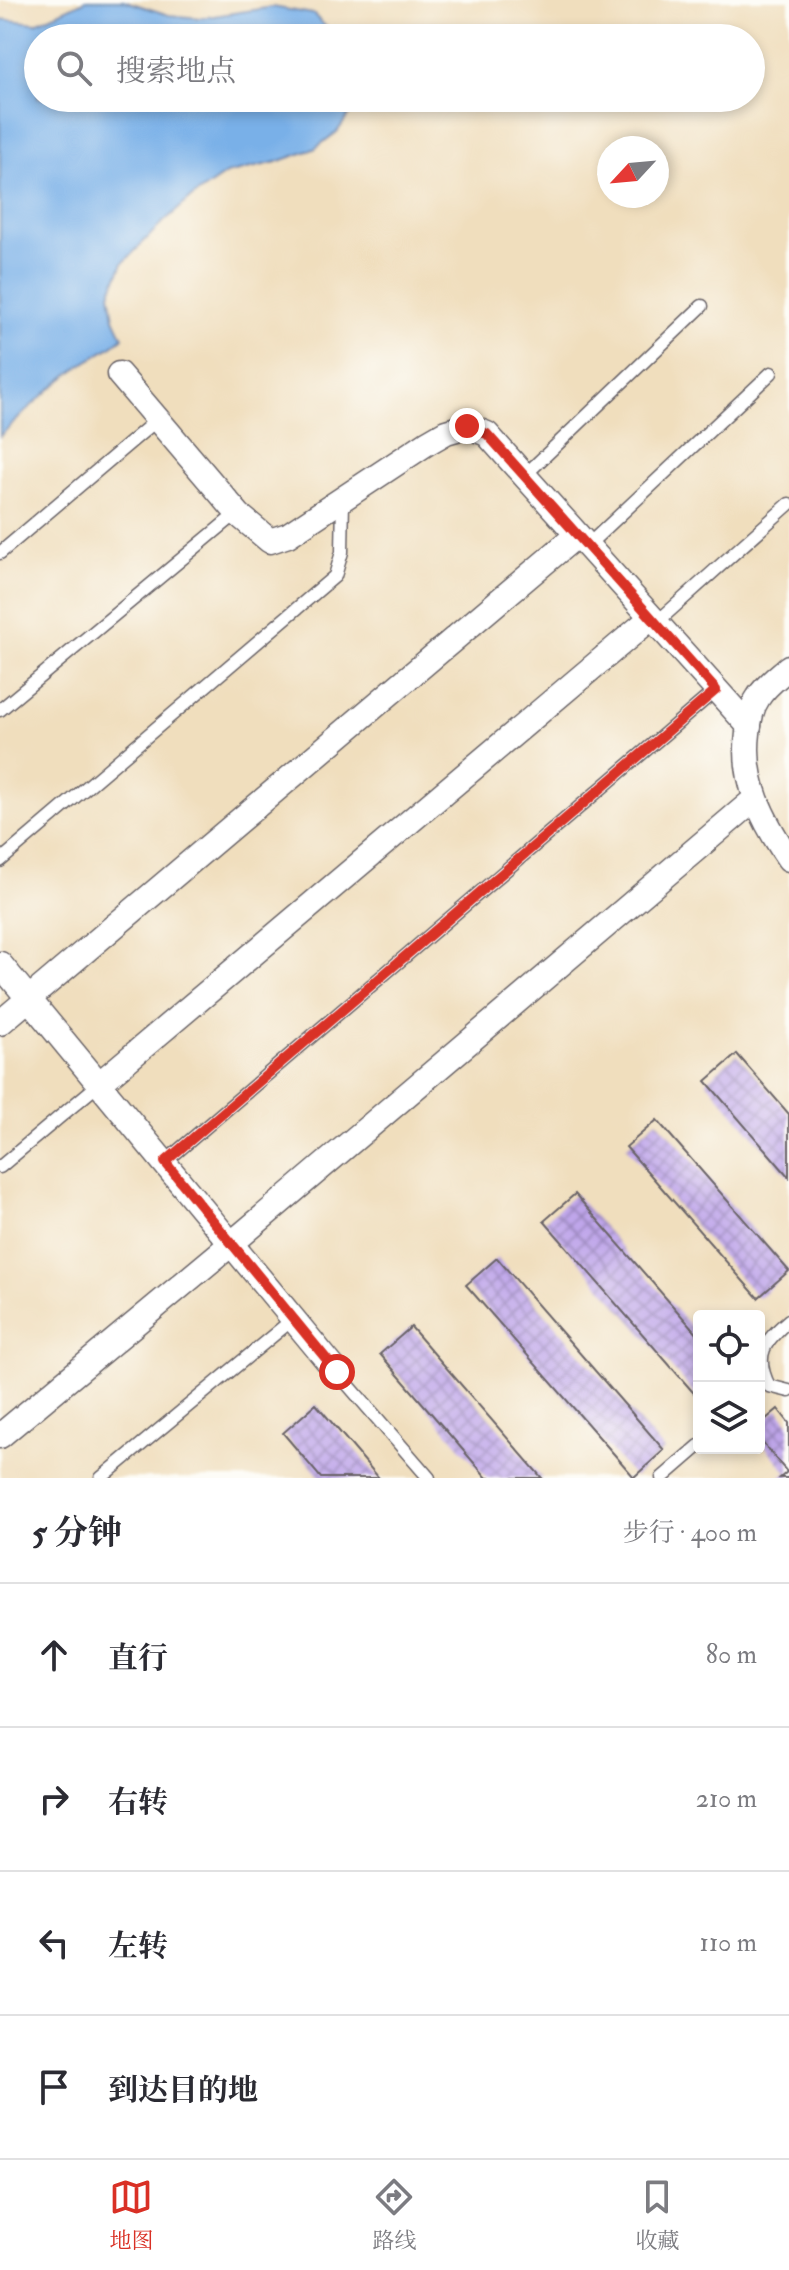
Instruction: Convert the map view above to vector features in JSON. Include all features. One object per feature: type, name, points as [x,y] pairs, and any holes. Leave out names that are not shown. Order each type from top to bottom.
[{"type":"street","points":[[119,374],[237,513],[270,541],[288,535],[446,432],[467,426],[487,434],[749,726]]},
{"type":"street","points":[[0,1023],[582,540]]},
{"type":"street","points":[[99,1084],[654,620]]},
{"type":"street","points":[[789,667],[758,697],[745,751],[750,786],[762,818],[789,859]]},
{"type":"street","points":[[0,1436],[755,799]]},
{"type":"street","points":[[0,964],[337,1372]]},
{"type":"lane","points":[[524,476],[702,306]]},
{"type":"lane","points":[[582,540],[771,373]]},
{"type":"lane","points":[[0,553],[158,419]]},
{"type":"lane","points":[[0,861],[335,576],[342,552],[344,498]]},
{"type":"lane","points":[[654,620],[789,504]]},
{"type":"lane","points":[[0,710],[237,513]]},
{"type":"lane","points":[[165,1162],[716,690]]},
{"type":"lane","points":[[0,1167],[99,1084]]},
{"type":"lane","points":[[101,1478],[293,1319]]},
{"type":"lane","points":[[763,1382],[762,1352],[771,1335],[789,1320]]},
{"type":"lane","points":[[337,1372],[429,1478]]},
{"type":"lane","points":[[765,1390],[789,1391]]},
{"type":"lane","points":[[662,1478],[693,1451]]},
{"type":"water","points":[[86,0],[123,0],[169,15],[200,18],[273,7],[313,14],[323,24],[24,24],[24,112],[351,112],[337,132],[314,149],[226,174],[161,224],[123,263],[110,293],[114,318],[123,337],[56,385],[0,436],[0,19],[36,23]]},
{"type":"building","points":[[737,1054],[789,1114],[789,1177],[706,1081]]},
{"type":"building","points":[[657,1120],[789,1271],[758,1298],[626,1147]]},
{"type":"building","points":[[575,1194],[693,1329],[693,1392],[544,1221]]},
{"type":"building","points":[[497,1258],[664,1450],[634,1477],[466,1285]]},
{"type":"building","points":[[411,1327],[542,1478],[487,1478],[380,1354]]},
{"type":"building","points":[[316,1404],[379,1478],[321,1478],[283,1433]]},
{"type":"building","points":[[778,1409],[789,1423],[789,1478],[780,1478],[787,1472],[765,1446],[765,1420]]},
{"type":"route","points":[[337,1372],[165,1162],[716,690],[487,434],[467,426]]}]
